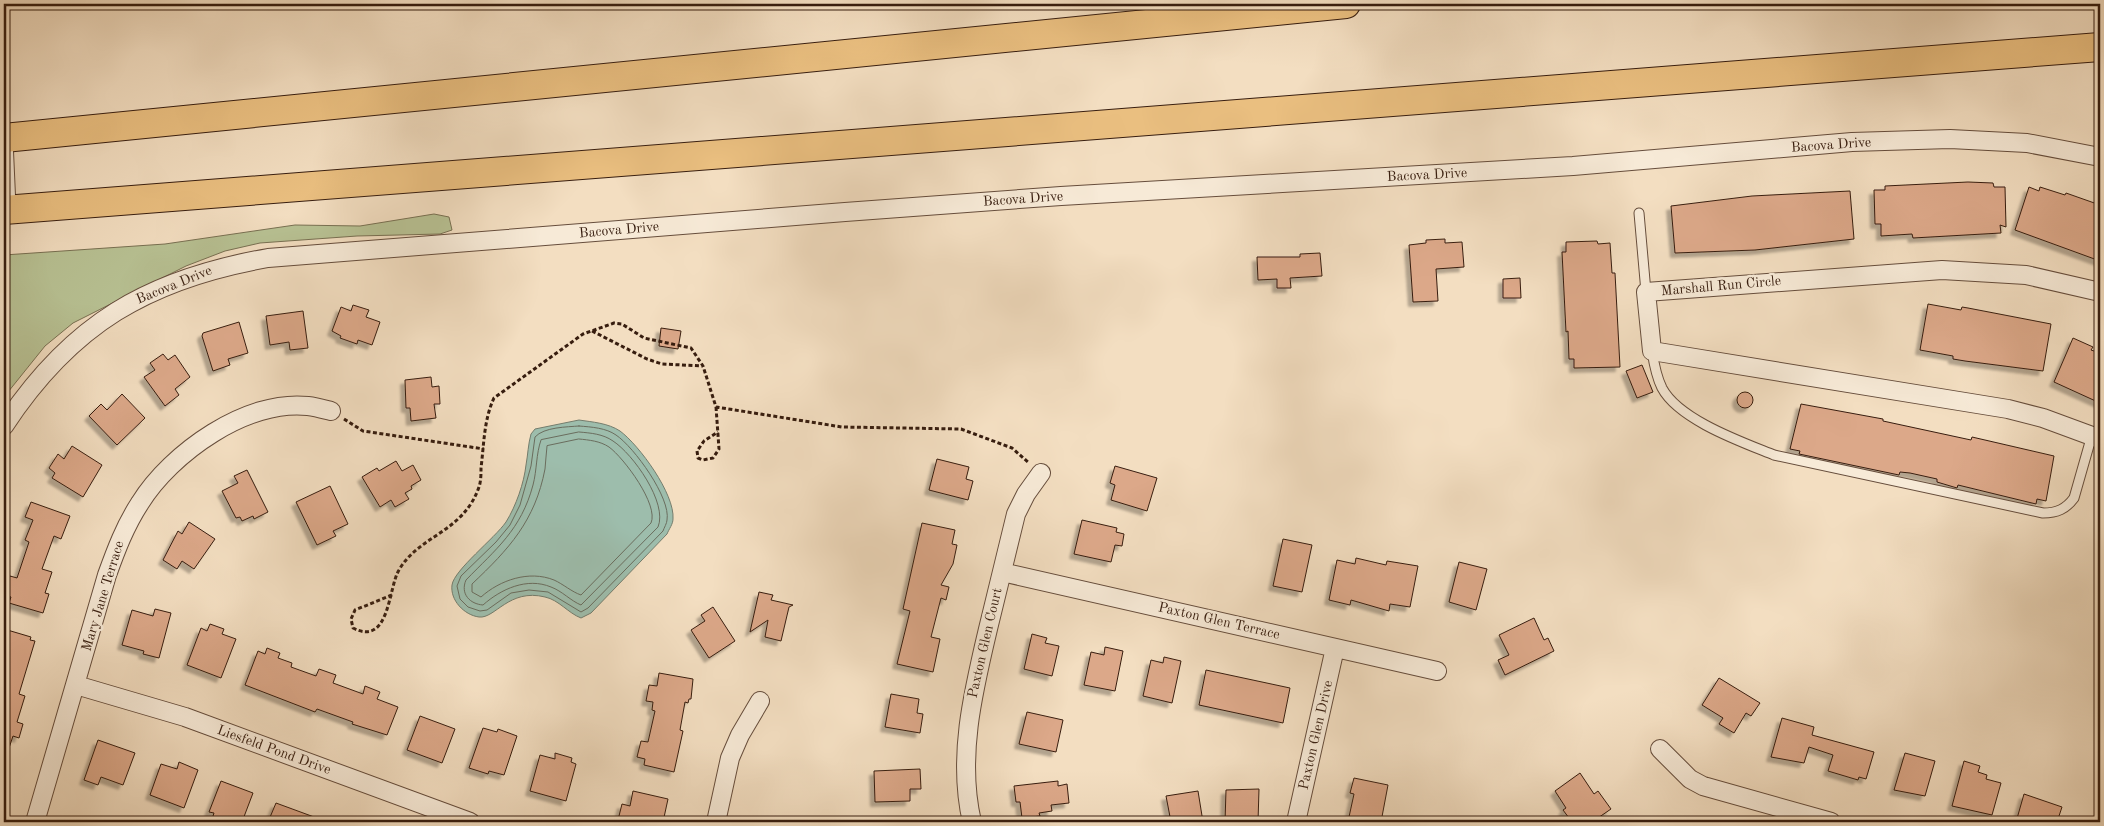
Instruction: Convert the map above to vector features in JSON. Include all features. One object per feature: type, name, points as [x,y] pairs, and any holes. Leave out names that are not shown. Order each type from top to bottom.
[{"type":"highway","points":[[6,137],[1346,4]]},
{"type":"highway","points":[[7,210],[2100,47]]},
{"type":"street","name":"Bacova Drive","points":[[4,426],[40,376],[69,347],[106,317],[154,290],[191,275],[227,265],[268,258],[845,212],[1081,195],[1573,166],[1852,142],[1950,139],[2027,143],[2100,157]]},
{"type":"street","name":"Marshall Run Circle","points":[[1652,351],[1646,292],[1942,270],[2026,275],[2100,292]]},
{"type":"street","points":[[1652,351],[2008,409],[2043,418],[2096,437]]},
{"type":"street","name":"Mary Jane Terrace","points":[[36,822],[120,536],[153,484],[193,446],[242,419],[284,407],[307,406],[331,411]]},
{"type":"street","name":"Paxton Glen Court","points":[[972,822],[966,771],[967,730],[974,690],[1016,514],[1026,494],[1041,473]]},
{"type":"street","name":"Paxton Glen Terrace","points":[[1002,572],[1437,671]]},
{"type":"street","name":"Paxton Glen Drive","points":[[1296,822],[1335,648]]},
{"type":"street","name":"Liesfeld Pond Drive","points":[[76,685],[185,717],[470,822]]},
{"type":"street","points":[[716,822],[730,758],[740,735],[760,701]]},
{"type":"street","points":[[1660,749],[1690,779],[1768,814],[1831,822]]},
{"type":"lane","points":[[6,137],[7,210]]},
{"type":"lane","points":[[1639,213],[1646,292]]},
{"type":"lane","points":[[1652,351],[1656,374],[1663,390],[1674,403],[1711,427],[1755,448],[1774,455],[2043,513],[2061,510],[2070,505],[2096,437]]},
{"type":"path","points":[[392,595],[355,610],[351,618],[353,628],[361,632],[369,631],[382,622],[392,595],[398,572],[409,556],[444,532],[463,515],[479,486],[488,411],[494,398],[583,334],[614,323],[622,324],[644,338],[690,348],[703,366],[716,408],[718,432],[719,448],[713,458],[703,460],[698,458],[697,451],[704,441],[718,432]]},
{"type":"path","points":[[592,331],[647,359],[662,364],[703,366]]},
{"type":"path","points":[[716,408],[842,427],[961,429],[1012,448],[1041,473]]},
{"type":"path","points":[[331,411],[363,431],[484,449]]},
{"type":"shaded area","points":[[434,214],[449,217],[452,230],[440,234],[357,236],[260,243],[225,251],[186,266],[73,323],[45,346],[4,397],[4,255],[165,244],[295,225],[360,226]]},
{"type":"water","points":[[579,420],[595,422],[615,428],[637,447],[646,458],[668,497],[672,509],[672,525],[667,534],[591,613],[581,618],[550,599],[532,595],[504,604],[485,616],[473,616],[459,606],[453,596],[452,585],[460,571],[501,529],[510,516],[525,472],[531,434],[535,429]]},
{"type":"building","points":[[1968,182],[1993,183],[1994,187],[2005,187],[2006,227],[2000,225],[2001,233],[1913,238],[1912,234],[1881,236],[1881,224],[1875,224],[1874,190],[1885,190],[1885,186]]},
{"type":"building","points":[[2029,187],[2039,191],[2040,187],[2065,195],[2066,193],[2100,205],[2100,261],[2015,230]]},
{"type":"building","points":[[1850,191],[1854,239],[1755,250],[1675,253],[1671,206],[1752,196]]},
{"type":"building","points":[[1445,239],[1445,243],[1462,242],[1464,267],[1436,269],[1438,301],[1413,302],[1409,245],[1426,243],[1426,240]]},
{"type":"building","points":[[1597,241],[1598,244],[1610,243],[1612,273],[1615,273],[1620,367],[1574,368],[1574,359],[1569,359],[1568,331],[1566,332],[1562,252],[1566,252],[1566,242]]},
{"type":"building","points":[[1320,253],[1322,276],[1290,278],[1291,288],[1277,288],[1277,279],[1258,280],[1257,257],[1300,257],[1300,254]]},
{"type":"building","points":[[1520,278],[1521,298],[1503,298],[1503,279]]},
{"type":"building","points":[[1928,304],[1961,310],[1962,307],[2051,324],[2043,371],[1953,359],[1953,356],[1920,350]]},
{"type":"building","points":[[353,305],[369,310],[366,317],[380,322],[372,345],[358,340],[357,344],[340,338],[341,336],[332,331],[341,307],[351,311]]},
{"type":"building","points":[[303,311],[308,348],[290,350],[289,342],[270,345],[266,316]]},
{"type":"building","points":[[239,322],[248,353],[228,359],[230,365],[213,371],[202,336],[203,333]]},
{"type":"building","points":[[661,328],[681,331],[678,349],[659,346]]},
{"type":"building","points":[[2073,338],[2093,347],[2091,350],[2100,353],[2100,403],[2054,382]]},
{"type":"building","points":[[163,354],[168,360],[175,355],[190,377],[175,389],[179,395],[165,406],[144,377],[155,370],[150,363]]},
{"type":"building","points":[[1642,365],[1653,392],[1637,398],[1626,371]]},
{"type":"building","points":[[431,377],[432,387],[439,386],[440,404],[434,404],[436,418],[411,421],[410,408],[406,408],[405,380]]},
{"type":"building","points":[[1742,392],[1748,392],[1753,397],[1751,406],[1742,408],[1737,403],[1737,397]]},
{"type":"building","points":[[122,394],[145,418],[117,445],[89,416],[101,404],[107,410]]},
{"type":"building","points":[[1801,404],[1883,419],[1883,421],[1971,440],[1972,437],[2054,456],[2046,501],[2037,499],[2036,504],[1958,485],[1957,488],[1937,482],[1937,479],[1910,473],[1900,472],[1899,475],[1799,454],[1800,451],[1790,449]]},
{"type":"building","points":[[72,446],[102,465],[83,497],[52,478],[55,473],[49,468],[58,454],[64,459]]},
{"type":"building","points":[[937,459],[969,467],[966,479],[973,481],[968,500],[929,490]]},
{"type":"building","points":[[396,461],[402,471],[413,465],[421,480],[411,486],[412,489],[405,493],[409,499],[395,507],[391,500],[380,507],[362,477],[377,468],[379,471]]},
{"type":"building","points":[[1115,466],[1157,478],[1147,511],[1111,500],[1115,485],[1110,483]]},
{"type":"building","points":[[247,470],[268,512],[254,519],[253,516],[242,521],[240,517],[236,518],[222,491],[238,483],[234,476]]},
{"type":"building","points":[[330,486],[348,524],[333,531],[336,536],[317,545],[296,502]]},
{"type":"building","points":[[31,502],[70,516],[61,539],[54,536],[42,569],[52,572],[45,593],[49,594],[43,613],[9,603],[11,597],[4,595],[10,576],[17,578],[29,542],[25,540],[33,520],[25,517]]},
{"type":"building","points":[[1082,520],[1117,528],[1116,532],[1124,534],[1122,546],[1115,545],[1111,562],[1074,554]]},
{"type":"building","points":[[189,522],[215,539],[194,569],[182,561],[177,569],[163,560],[178,531],[182,534]]},
{"type":"building","points":[[922,523],[955,530],[952,544],[957,545],[953,564],[941,585],[949,587],[946,600],[941,598],[931,637],[940,639],[933,672],[897,664],[910,611],[903,609]]},
{"type":"building","points":[[1283,539],[1312,545],[1302,592],[1273,586]]},
{"type":"building","points":[[1356,558],[1386,565],[1387,561],[1418,566],[1410,607],[1390,604],[1389,611],[1351,600],[1350,605],[1329,600],[1337,560],[1355,564]]},
{"type":"building","points":[[1459,562],[1487,569],[1476,610],[1449,602]]},
{"type":"building","points":[[759,592],[773,595],[771,600],[793,605],[789,607],[781,641],[765,637],[768,620],[750,632]]},
{"type":"building","points":[[713,607],[735,641],[709,658],[691,630],[705,621],[701,615]]},
{"type":"building","points":[[155,609],[171,613],[159,658],[143,654],[144,651],[122,645],[132,610],[153,616]]},
{"type":"building","points":[[1534,618],[1544,640],[1548,638],[1554,651],[1505,675],[1498,660],[1509,655],[1499,635]]},
{"type":"building","points":[[210,624],[224,629],[222,634],[236,639],[221,678],[187,665],[201,628],[207,631]]},
{"type":"building","points":[[4,629],[31,637],[30,640],[35,641],[19,694],[25,696],[17,722],[23,724],[19,738],[13,736],[7,754],[4,754]]},
{"type":"building","points":[[1032,634],[1047,638],[1045,643],[1059,646],[1052,676],[1024,669]]},
{"type":"building","points":[[1105,647],[1123,651],[1115,691],[1084,685],[1091,652],[1104,655]]},
{"type":"building","points":[[267,648],[280,653],[278,658],[292,663],[291,667],[316,676],[319,669],[336,675],[333,683],[363,694],[365,686],[380,692],[377,699],[398,707],[387,735],[352,724],[353,722],[317,709],[315,712],[245,685],[258,651],[265,654]]},
{"type":"building","points":[[1164,657],[1181,661],[1172,703],[1143,696],[1151,660],[1163,663]]},
{"type":"building","points":[[1206,670],[1290,688],[1283,723],[1199,705]]},
{"type":"building","points":[[659,673],[693,679],[691,699],[689,699],[688,703],[685,702],[680,730],[683,731],[674,772],[644,765],[645,759],[637,757],[641,741],[648,742],[655,711],[652,710],[653,702],[646,701],[649,685],[657,686]]},
{"type":"building","points":[[1719,678],[1760,703],[1751,716],[1746,713],[1734,733],[1719,724],[1723,718],[1702,705]]},
{"type":"building","points":[[891,694],[919,699],[917,713],[923,714],[920,733],[885,727]]},
{"type":"building","points":[[1027,712],[1063,720],[1056,752],[1019,744]]},
{"type":"building","points":[[420,716],[455,729],[442,763],[407,750]]},
{"type":"building","points":[[1782,718],[1814,727],[1812,735],[1874,752],[1866,779],[1859,777],[1858,780],[1828,771],[1833,755],[1809,747],[1804,763],[1771,757]]},
{"type":"building","points":[[483,728],[497,732],[498,729],[517,736],[504,775],[489,771],[488,774],[469,768]]},
{"type":"building","points":[[98,740],[135,753],[123,785],[101,777],[98,785],[84,780]]},
{"type":"building","points":[[555,753],[572,758],[571,762],[576,764],[566,801],[530,791],[540,755],[555,759]]},
{"type":"building","points":[[1905,753],[1935,761],[1925,796],[1894,790]]},
{"type":"building","points":[[1964,761],[1980,766],[1978,772],[1987,775],[1986,779],[2001,783],[1992,815],[1952,806]]},
{"type":"building","points":[[179,762],[198,770],[184,808],[150,795],[161,764],[177,769]]},
{"type":"building","points":[[920,769],[921,789],[910,789],[910,801],[875,802],[874,771]]},
{"type":"building","points":[[1580,773],[1594,794],[1598,791],[1611,809],[1592,822],[1572,822],[1563,810],[1566,808],[1555,791]]},
{"type":"building","points":[[1354,778],[1388,785],[1381,822],[1349,817],[1354,794],[1350,793]]},
{"type":"building","points":[[221,781],[253,793],[242,822],[211,822],[214,813],[209,812]]},
{"type":"building","points":[[1058,781],[1058,786],[1067,784],[1069,803],[1051,805],[1052,811],[1039,813],[1040,816],[1022,818],[1020,802],[1016,802],[1014,786]]},
{"type":"building","points":[[1259,789],[1258,822],[1225,822],[1226,790]]},
{"type":"building","points":[[633,791],[668,799],[663,822],[629,822],[618,820],[622,804],[630,806]]},
{"type":"building","points":[[1198,791],[1203,822],[1171,822],[1166,796]]},
{"type":"building","points":[[2024,794],[2062,807],[2057,822],[2016,822]]},
{"type":"building","points":[[276,803],[325,821],[268,822]]}]
